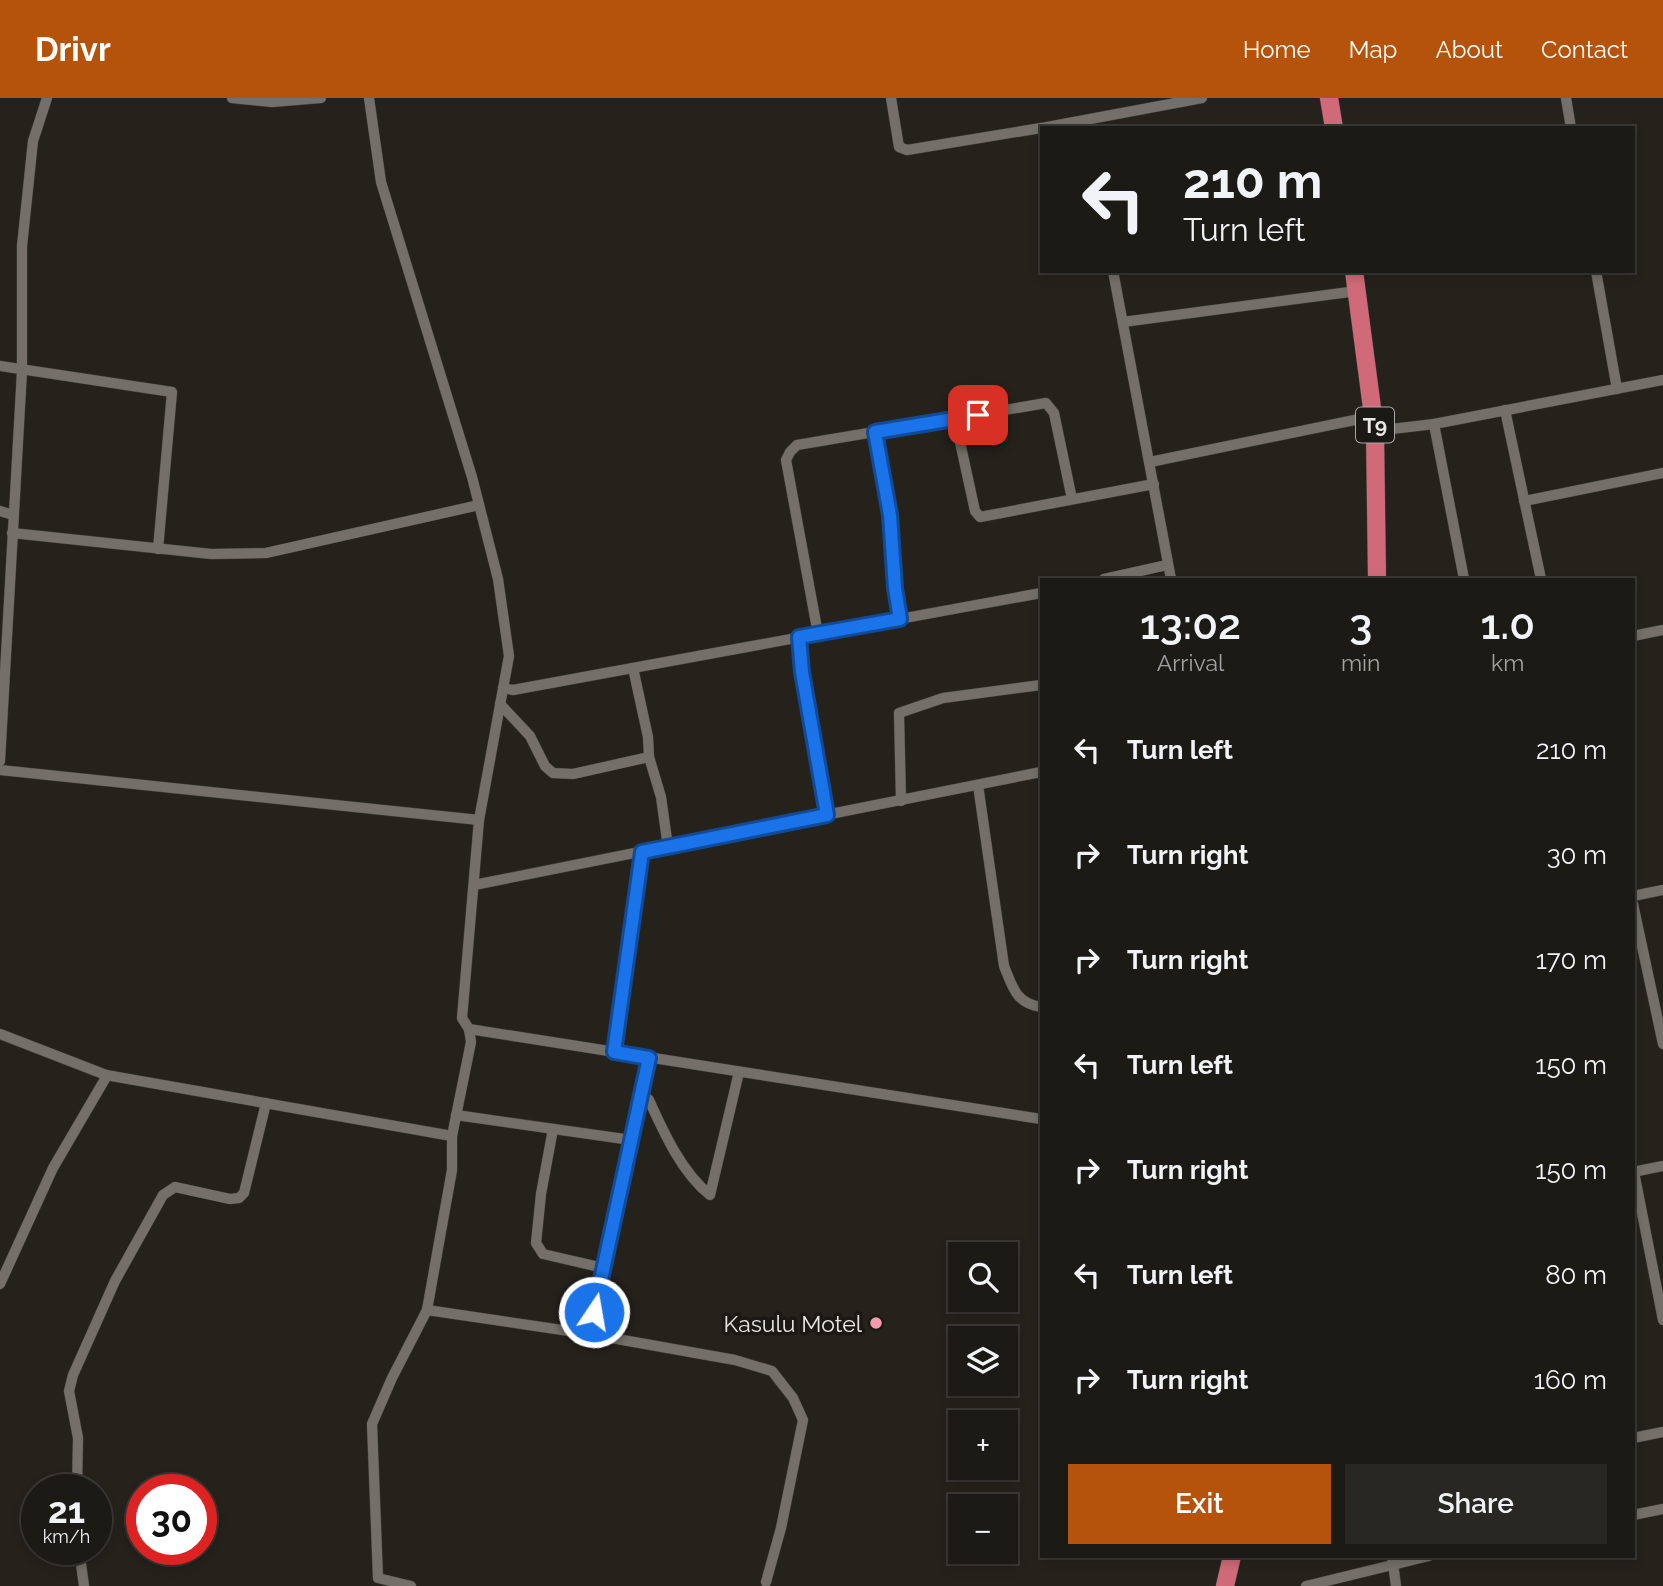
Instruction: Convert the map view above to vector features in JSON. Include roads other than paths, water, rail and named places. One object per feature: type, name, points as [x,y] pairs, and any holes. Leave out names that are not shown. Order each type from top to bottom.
[{"type":"highway","points":[[1329,98],[1334,126]]},
{"type":"highway","name":"T9","points":[[1354,273],[1375,424],[1377,578]]},
{"type":"highway","points":[[1225,1586],[1232,1558]]},
{"type":"street","points":[[0,761],[22,371],[22,246],[33,142],[47,98]]},
{"type":"street","points":[[232,98],[272,102],[321,98]]},
{"type":"street","points":[[369,98],[381,182],[479,506],[498,579],[509,656],[479,820],[463,1018],[469,1029],[471,1042],[452,1136],[452,1170],[427,1310],[372,1424],[378,1578],[411,1586]]},
{"type":"street","points":[[891,98],[899,146],[906,150],[1040,128]]},
{"type":"street","points":[[1064,126],[1085,124],[1202,98]]},
{"type":"street","points":[[1566,98],[1571,126]]},
{"type":"street","points":[[1113,273],[1171,578]]},
{"type":"street","points":[[1596,273],[1617,388]]},
{"type":"street","points":[[1123,322],[1357,291]]},
{"type":"street","points":[[0,366],[172,392],[158,548]]},
{"type":"street","points":[[1150,462],[1375,424],[1434,424],[1663,380]]},
{"type":"street","points":[[818,634],[786,460],[797,445],[1046,403],[1054,413],[1072,499]]},
{"type":"street","points":[[1505,411],[1541,578]]},
{"type":"street","points":[[955,419],[975,511],[980,517],[1154,484]]},
{"type":"street","points":[[1434,424],[1464,578]]},
{"type":"street","points":[[875,432],[890,515],[900,619]]},
{"type":"street","points":[[1524,501],[1663,473]]},
{"type":"street","points":[[12,533],[211,554],[266,553],[479,506]]},
{"type":"street","points":[[0,511],[13,515]]},
{"type":"street","points":[[1108,578],[1167,565]]},
{"type":"street","points":[[503,688],[513,690],[1040,593]]},
{"type":"street","points":[[1635,636],[1663,630]]},
{"type":"street","points":[[799,637],[802,672],[827,815]]},
{"type":"street","points":[[633,668],[649,757],[661,797],[668,847]]},
{"type":"street","points":[[901,801],[899,713],[943,698],[1040,685]]},
{"type":"street","points":[[500,704],[530,736],[545,766],[553,773],[573,774],[649,757]]},
{"type":"street","points":[[0,770],[479,820]]},
{"type":"street","points":[[474,885],[1040,772]]},
{"type":"street","points":[[978,786],[1004,966],[1013,989],[1024,1003],[1040,1007]]},
{"type":"street","points":[[614,1052],[642,852]]},
{"type":"street","points":[[1635,896],[1663,890]]},
{"type":"street","points":[[1635,914],[1663,1044]]},
{"type":"street","points":[[1650,985],[1663,982]]},
{"type":"street","points":[[469,1029],[1040,1119]]},
{"type":"street","points":[[0,1034],[106,1075],[452,1136]]},
{"type":"street","points":[[589,1334],[649,1058]]},
{"type":"street","points":[[642,1093],[649,1100],[692,1177],[710,1195],[739,1073]]},
{"type":"street","points":[[0,1284],[53,1168],[106,1075]]},
{"type":"street","points":[[77,1474],[78,1438],[69,1391],[73,1375],[115,1282],[163,1195],[175,1187],[230,1199],[239,1198],[244,1193],[266,1103]]},
{"type":"street","points":[[456,1115],[631,1140]]},
{"type":"street","points":[[552,1129],[536,1243],[543,1254],[604,1268]]},
{"type":"street","points":[[1635,1172],[1663,1166]]},
{"type":"street","points":[[1635,1182],[1663,1320]]},
{"type":"street","points":[[427,1310],[589,1334],[735,1360],[772,1371],[793,1398],[803,1420],[781,1528],[766,1582]]},
{"type":"street","points":[[1635,1438],[1663,1432]]},
{"type":"street","points":[[1635,1515],[1663,1509]]},
{"type":"street","points":[[1306,1586],[1393,1560],[1411,1558]]},
{"type":"street","points":[[1393,1560],[1396,1586]]},
{"type":"street","points":[[81,1565],[84,1586]]},
{"type":"place","name":"Kasulu Motel","points":[[876,1323]]}]
